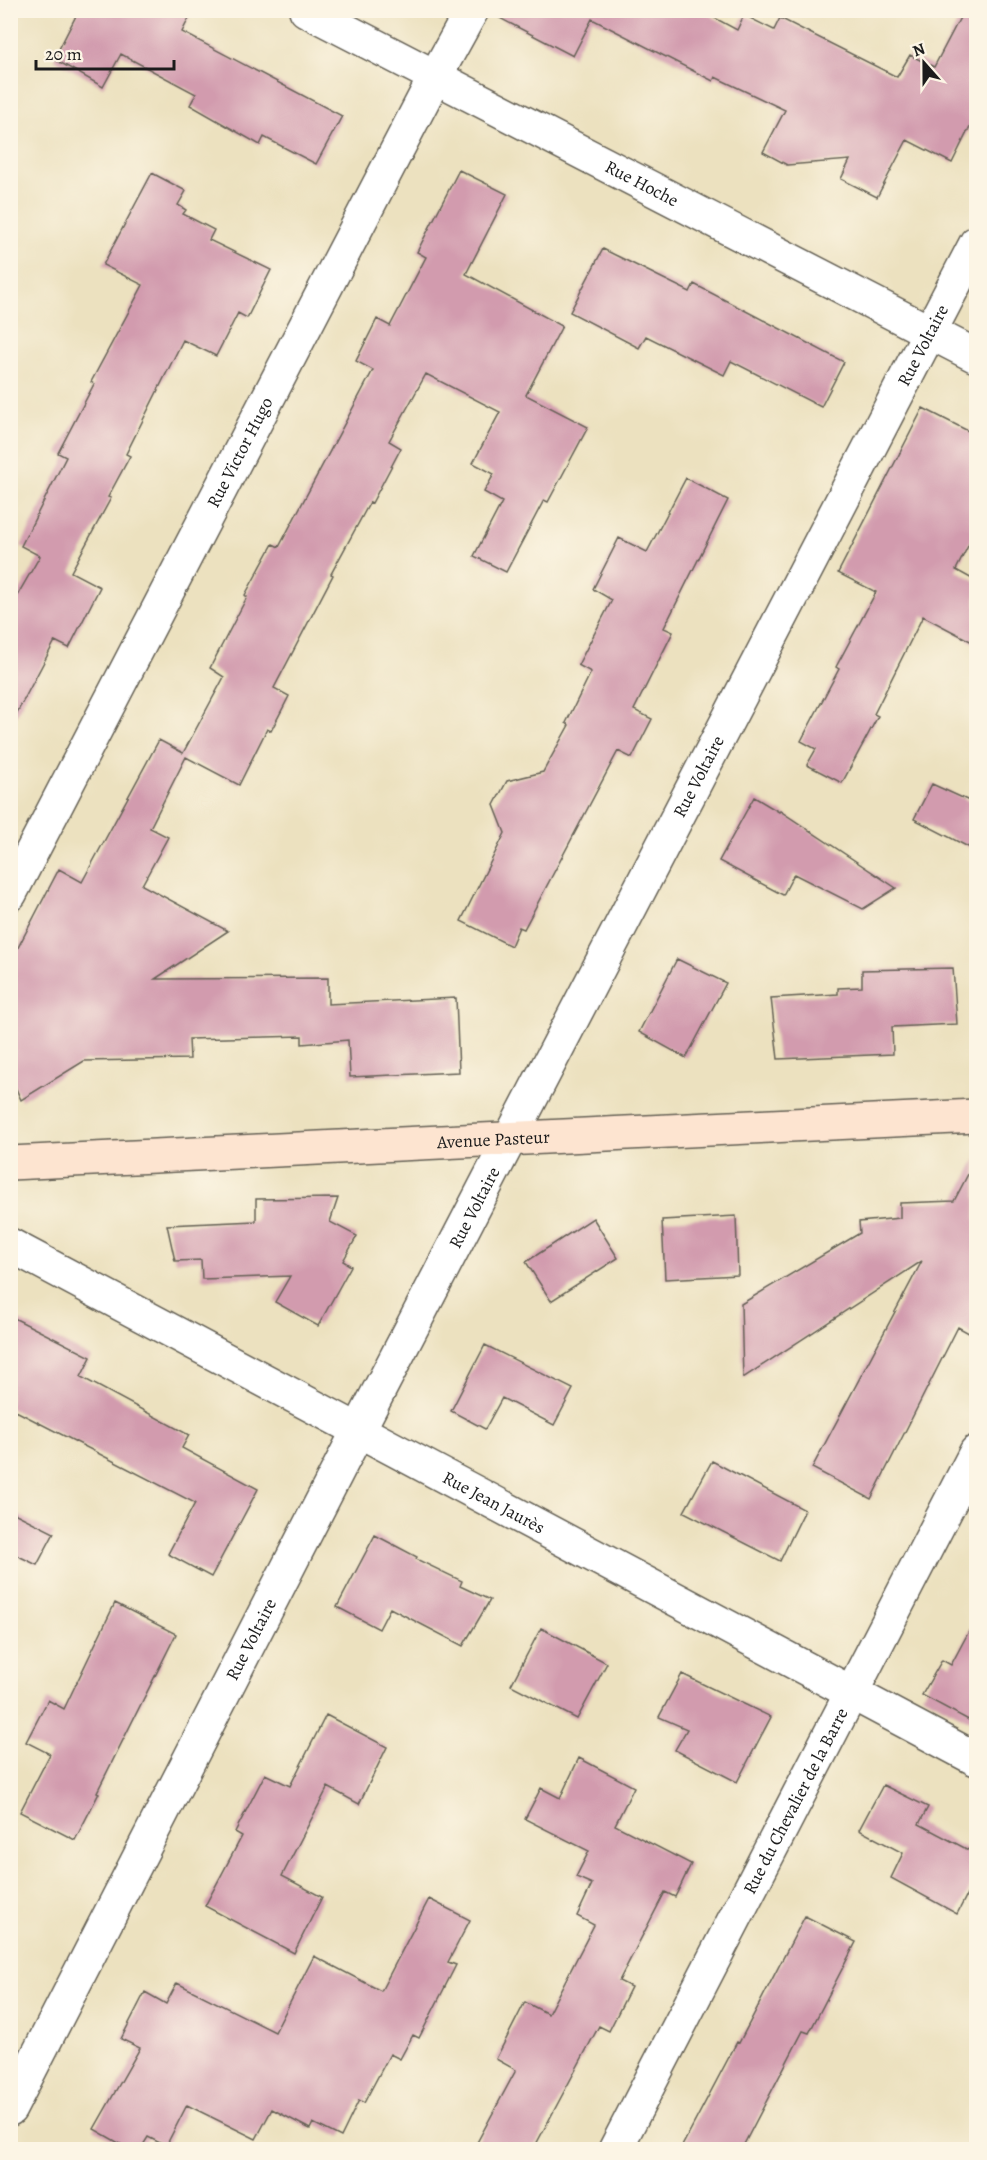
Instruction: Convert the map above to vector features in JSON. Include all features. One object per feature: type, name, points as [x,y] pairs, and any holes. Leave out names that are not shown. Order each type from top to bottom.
[{"type":"street","name":"Rue Hoche","points":[[306,10],[976,356]]},
{"type":"street","name":"Rue Victor Hugo","points":[[10,894],[472,10]]},
{"type":"street","name":"Rue Voltaire","points":[[10,2109],[358,1431],[513,1137],[976,243]]},
{"type":"street","name":"Avenue Pasteur","points":[[10,1163],[976,1116]]},
{"type":"street","name":"Rue Jean Jaurès","points":[[10,1245],[976,1759]]},
{"type":"street","name":"Rue du Chevalier de la Barre","points":[[615,2150],[976,1452]]},
{"type":"building","points":[[79,10],[193,10],[182,32],[342,116],[316,164],[264,137],[260,145],[190,105],[196,94],[121,54],[103,87],[54,59]]},
{"type":"building","points":[[491,10],[700,10],[737,30],[744,15],[774,30],[780,18],[897,77],[910,55],[934,67],[964,10],[976,10],[976,114],[952,163],[907,140],[877,197],[841,179],[850,160],[787,165],[763,152],[785,110],[715,77],[713,81],[592,19],[573,56],[490,13]]},
{"type":"building","points":[[459,170],[507,194],[466,274],[562,326],[526,395],[588,427],[548,502],[544,500],[506,572],[474,556],[502,502],[484,492],[494,474],[473,463],[500,412],[426,374],[389,441],[401,448],[331,574],[333,575],[274,688],[289,696],[271,731],[267,729],[239,785],[186,757],[150,828],[168,837],[142,885],[228,931],[155,979],[328,978],[328,1004],[456,998],[459,1072],[350,1077],[348,1040],[302,1044],[302,1036],[189,1039],[190,1059],[84,1061],[21,1100],[10,1075],[10,963],[59,869],[82,882],[159,740],[183,753],[224,677],[210,668],[247,597],[245,595],[273,544],[279,547],[373,370],[356,361],[377,319],[390,326],[426,257],[417,252]]},
{"type":"building","points":[[152,173],[186,191],[178,205],[186,210],[183,214],[214,230],[209,240],[271,270],[247,318],[238,313],[216,356],[183,340],[126,454],[130,456],[108,497],[111,498],[71,572],[100,587],[69,648],[55,641],[10,726],[10,608],[40,556],[21,546],[66,457],[58,453],[94,384],[91,382],[143,285],[103,265]]},
{"type":"building","points":[[603,249],[690,292],[694,284],[844,362],[821,407],[731,361],[724,375],[646,336],[639,348],[570,312]]},
{"type":"building","points":[[923,408],[976,435],[976,530],[956,570],[976,581],[976,644],[923,616],[874,714],[878,716],[842,783],[807,765],[816,749],[801,741],[839,669],[836,667],[876,592],[838,573]]},
{"type":"building","points":[[686,478],[728,500],[664,628],[673,632],[634,710],[652,719],[632,758],[618,751],[524,929],[519,927],[511,946],[461,921],[505,833],[494,805],[507,781],[543,772],[569,725],[566,723],[591,672],[578,665],[612,600],[593,589],[619,538],[647,552]]},
{"type":"building","points":[[932,784],[976,804],[976,851],[914,819]]},
{"type":"building","points":[[754,797],[780,811],[896,888],[863,909],[794,874],[783,895],[719,861]]},
{"type":"building","points":[[677,959],[726,983],[686,1058],[639,1032]]},
{"type":"building","points":[[953,968],[957,1024],[892,1027],[893,1054],[778,1059],[771,998],[838,994],[838,988],[862,987],[862,970]]},
{"type":"building","points":[[976,1159],[976,1337],[958,1327],[871,1499],[812,1468],[922,1261],[743,1378],[741,1304],[860,1233],[859,1222],[900,1218],[900,1203],[954,1201]]},
{"type":"building","points":[[338,1198],[330,1222],[357,1236],[343,1261],[351,1266],[318,1326],[275,1302],[290,1276],[202,1279],[201,1260],[175,1261],[167,1225],[256,1221],[256,1199]]},
{"type":"building","points":[[736,1216],[738,1275],[665,1279],[662,1220]]},
{"type":"building","points":[[593,1218],[618,1258],[551,1301],[526,1262]]},
{"type":"building","points":[[10,1316],[91,1357],[81,1377],[189,1435],[182,1448],[258,1489],[211,1577],[168,1554],[195,1503],[10,1408]]},
{"type":"building","points":[[485,1345],[573,1389],[554,1425],[502,1398],[485,1429],[451,1411]]},
{"type":"building","points":[[712,1461],[805,1510],[780,1561],[684,1512]]},
{"type":"building","points":[[10,1511],[54,1533],[37,1565],[10,1552]]},
{"type":"building","points":[[375,1535],[417,1557],[416,1559],[462,1581],[460,1586],[490,1600],[463,1646],[390,1608],[379,1629],[337,1607]]},
{"type":"building","points":[[115,1603],[176,1634],[75,1840],[20,1812],[50,1754],[26,1742],[48,1700],[64,1709]]},
{"type":"building","points":[[976,1618],[976,1724],[922,1695],[942,1660],[951,1665]]},
{"type":"building","points":[[541,1628],[607,1663],[577,1719],[511,1685]]},
{"type":"building","points":[[682,1674],[771,1717],[737,1782],[675,1750],[687,1729],[659,1717]]},
{"type":"building","points":[[326,1715],[387,1747],[359,1804],[328,1787],[282,1876],[322,1897],[294,1953],[205,1906],[242,1836],[235,1832],[265,1774],[290,1786]]},
{"type":"building","points":[[579,1758],[634,1787],[615,1825],[691,1864],[675,1897],[665,1892],[619,1981],[631,1987],[609,2031],[599,2026],[533,2150],[473,2150],[516,2070],[496,2059],[525,2002],[548,2014],[594,1925],[577,1916],[592,1884],[576,1877],[589,1851],[525,1819],[541,1788],[560,1798]]},
{"type":"building","points":[[883,1785],[928,1807],[919,1824],[976,1854],[976,1877],[957,1914],[891,1878],[903,1853],[859,1830]]},
{"type":"building","points":[[429,1899],[470,1920],[448,1962],[456,1965],[419,2038],[413,2035],[400,2059],[390,2054],[364,2103],[359,2100],[341,2137],[313,2123],[310,2129],[272,2109],[256,2139],[187,2105],[166,2146],[148,2137],[140,2150],[131,2150],[94,2129],[140,2048],[121,2039],[145,1992],[166,2004],[177,1983],[275,2032],[314,1956],[381,1991]]},
{"type":"building","points":[[805,1916],[856,1942],[809,2033],[803,2031],[741,2150],[680,2150],[737,2042],[739,2043]]}]
